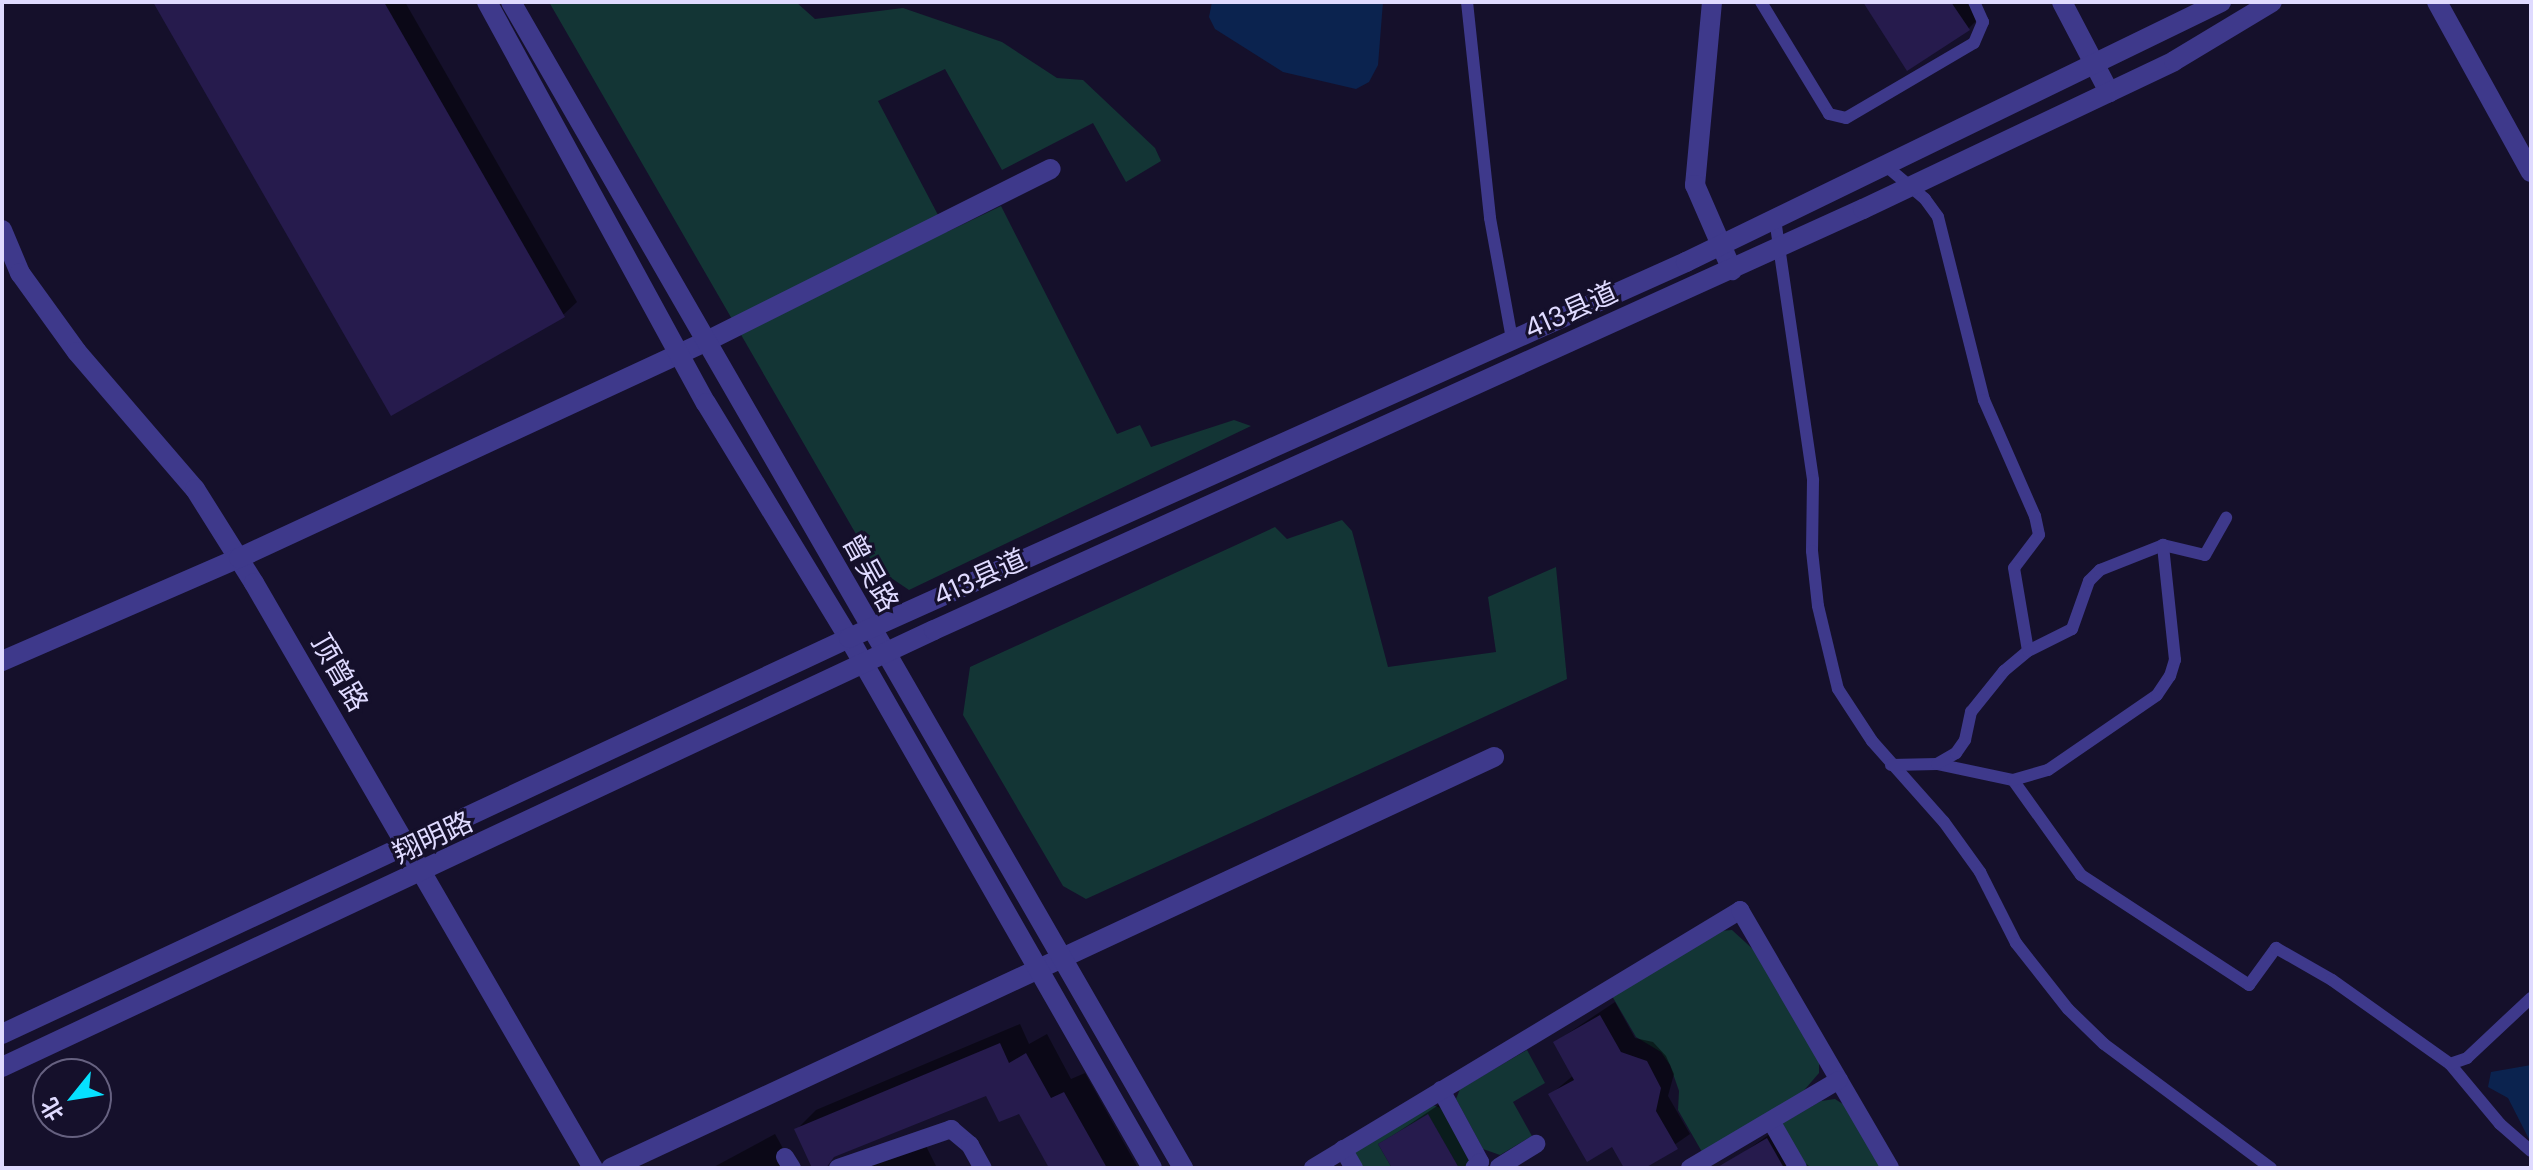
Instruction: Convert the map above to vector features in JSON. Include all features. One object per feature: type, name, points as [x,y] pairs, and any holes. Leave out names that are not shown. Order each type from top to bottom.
[{"type":"street","name":"曾吴路","points":[[487,2],[679,353],[865,665],[1152,1168]]},
{"type":"street","name":"曾吴路","points":[[511,2],[709,340],[869,629],[1183,1168]]},
{"type":"street","points":[[1712,2],[1695,185],[1732,270]]},
{"type":"street","points":[[2062,2],[2109,92]]},
{"type":"street","name":"413县道","points":[[869,629],[1720,246],[2221,2]]},
{"type":"street","name":"413县道","points":[[885,656],[1779,248],[2174,61],[2272,2]]},
{"type":"street","points":[[2437,2],[2531,172]]},
{"type":"street","points":[[2,661],[239,558],[709,340],[1051,169]]},
{"type":"street","name":"顶曾路","points":[[2,230],[28,284],[77,352],[195,489],[239,558],[593,1168]]},
{"type":"street","name":"翔明路","points":[[2,1034],[869,629]]},
{"type":"street","name":"翔明路","points":[[2,1067],[423,874],[885,656]]},
{"type":"street","points":[[611,1168],[1494,757]]},
{"type":"street","points":[[1313,1168],[1740,910],[1890,1168]]},
{"type":"street","points":[[1690,1168],[1839,1080]]},
{"type":"street","points":[[1441,1090],[1477,1165],[1499,1167],[1536,1144]]},
{"type":"street","points":[[1771,1121],[1798,1168]]},
{"type":"street","points":[[838,1168],[951,1129],[970,1145],[983,1168]]},
{"type":"street","points":[[1343,1149],[1354,1168]]},
{"type":"lane","points":[[1467,2],[1490,218],[1512,339]]},
{"type":"lane","points":[[1761,2],[1829,114],[1846,118],[1974,43],[1983,22],[1974,2]]},
{"type":"lane","points":[[1886,166],[1938,217],[1984,400],[2035,516],[2039,535],[2014,568],[2028,651]]},
{"type":"lane","points":[[1775,219],[1813,480],[1812,551],[1825,647],[1838,689],[1891,765],[1953,834],[1980,872],[2016,943],[2068,1009],[2104,1044],[2271,1168]]},
{"type":"lane","points":[[1937,764],[1956,753],[1965,740],[1971,712],[2028,651],[2072,629],[2089,581],[2100,570],[2163,545],[2205,555],[2226,518]]},
{"type":"lane","points":[[1891,765],[1937,764],[2013,780],[2048,770],[2157,695],[2170,676],[2175,660],[2163,545]]},
{"type":"lane","points":[[2013,780],[2081,875],[2249,985],[2276,948],[2332,980],[2450,1064],[2500,1124],[2531,1151]]},
{"type":"lane","points":[[2450,1064],[2467,1058],[2531,998]]},
{"type":"green space","points":[[549,2],[796,2],[815,19],[903,8],[1002,42],[1057,78],[1083,80],[1155,148],[1161,161],[1126,182],[1093,123],[1002,170],[945,69],[878,101],[947,232],[1001,206],[1117,434],[1140,425],[1151,447],[1234,420],[1251,426],[909,590],[875,567]]},
{"type":"green space","points":[[1342,520],[1352,531],[1388,667],[1496,652],[1488,597],[1556,567],[1567,679],[1086,899],[1063,886],[963,715],[970,667],[1275,527],[1287,539]]},
{"type":"green space","points":[[1732,930],[1756,952],[1819,1058],[1819,1073],[1800,1095],[1702,1152],[1678,1110],[1679,1091],[1670,1065],[1661,1052],[1636,1037],[1612,996],[1719,931]]},
{"type":"green space","points":[[1527,1050],[1545,1083],[1513,1102],[1532,1136],[1500,1155],[1483,1149],[1456,1099],[1460,1089]]},
{"type":"green space","points":[[1835,1099],[1846,1106],[1883,1168],[1806,1168],[1781,1124],[1821,1101]]},
{"type":"green space","points":[[1433,1105],[1443,1109],[1474,1162],[1469,1168],[1459,1168],[1428,1115],[1378,1144],[1392,1168],[1361,1168],[1351,1151]]},
{"type":"water","points":[[1212,2],[1383,2],[1378,65],[1369,82],[1356,89],[1283,72],[1215,29],[1209,17]]},
{"type":"water","points":[[2531,1065],[2531,1143],[2508,1098],[2488,1087],[2491,1072]]},
{"type":"building","points":[[153,2],[384,2],[565,317],[391,416]]},
{"type":"building","points":[[1863,2],[1951,2],[1970,30],[1907,71]]},
{"type":"building","points":[[1600,1015],[1621,1052],[1647,1061],[1661,1088],[1656,1111],[1678,1149],[1645,1168],[1624,1168],[1612,1147],[1587,1162],[1548,1094],[1574,1080],[1553,1042]]},
{"type":"building","points":[[1000,1043],[1009,1063],[1026,1053],[1051,1098],[1064,1092],[1107,1168],[1049,1168],[1019,1114],[999,1122],[986,1096],[834,1157],[826,1168],[812,1168],[794,1129]]},
{"type":"building","points":[[1428,1114],[1459,1168],[1392,1168],[1378,1144]]},
{"type":"building","points":[[1767,1138],[1784,1168],[1716,1168]]}]
